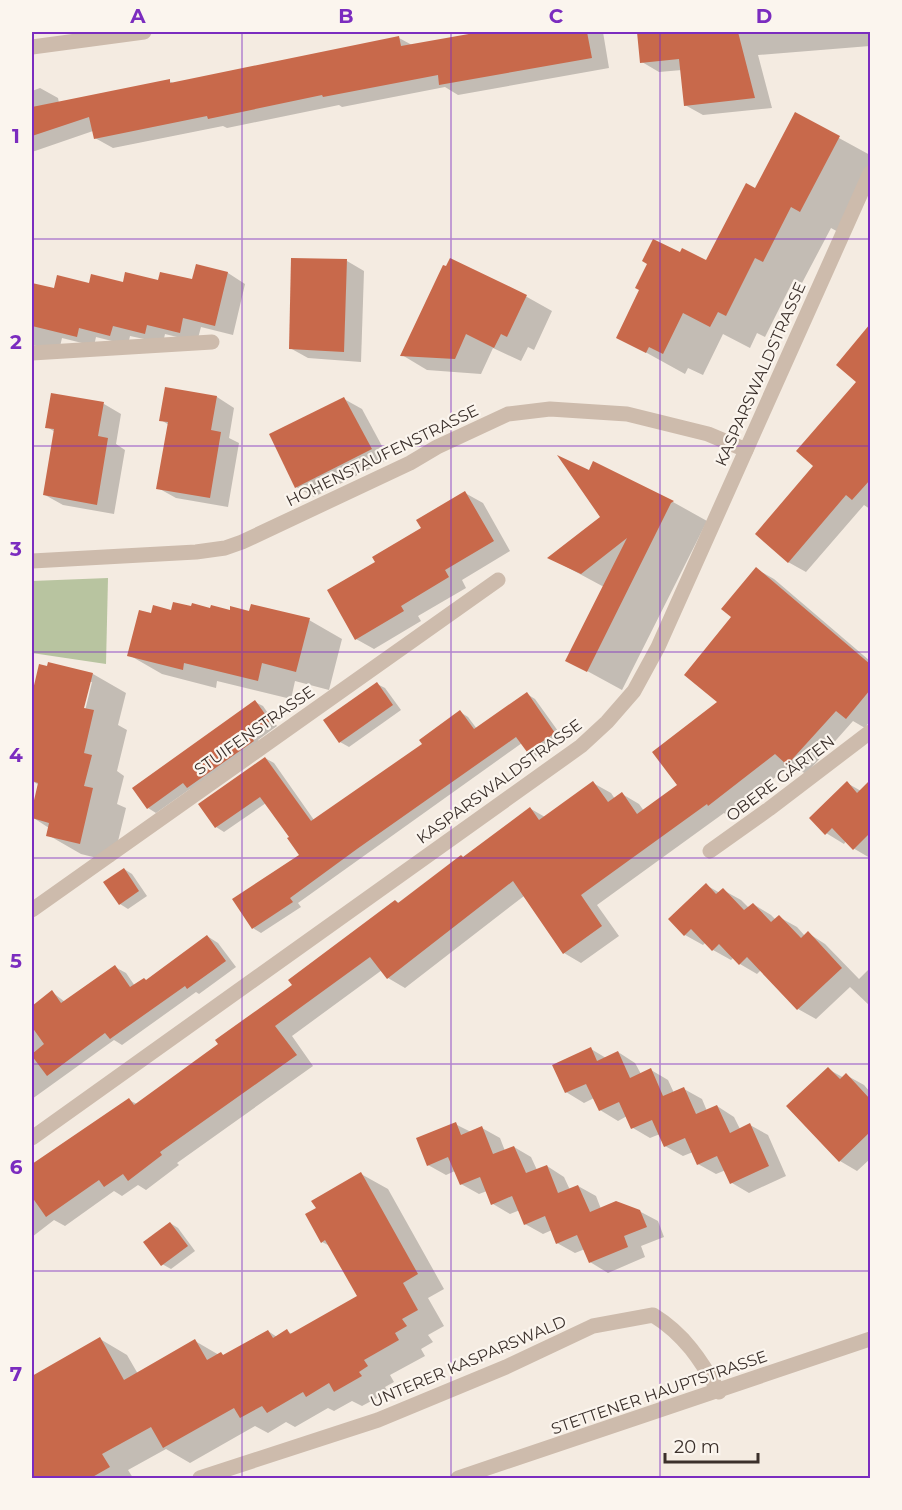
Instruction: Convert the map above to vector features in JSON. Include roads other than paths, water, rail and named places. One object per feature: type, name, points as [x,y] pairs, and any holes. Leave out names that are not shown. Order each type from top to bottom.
[{"type":"street","points":[[32,47],[144,32]]},
{"type":"street","name":"KASPARSWALDSTRASSE","points":[[32,1138],[581,746],[607,722],[634,691],[658,647],[870,173]]},
{"type":"street","points":[[32,353],[212,342]]},
{"type":"street","name":"HOHENSTAUFENSTRASSE","points":[[32,561],[196,552],[225,548],[410,463],[437,447],[508,414],[550,409],[627,414],[708,434],[747,450]]},
{"type":"street","name":"STUIFENSTRASSE","points":[[32,910],[498,580]]},
{"type":"street","name":"OBERE GÄRTEN","points":[[710,851],[870,732]]},
{"type":"street","name":"UNTERER KASPARSWALD","points":[[200,1479],[378,1420],[507,1367],[593,1326],[653,1315],[670,1325],[684,1339],[701,1361],[719,1392]]},
{"type":"street","name":"STETTENER HAUPTSTRASSE","points":[[458,1479],[870,1339]]}]
